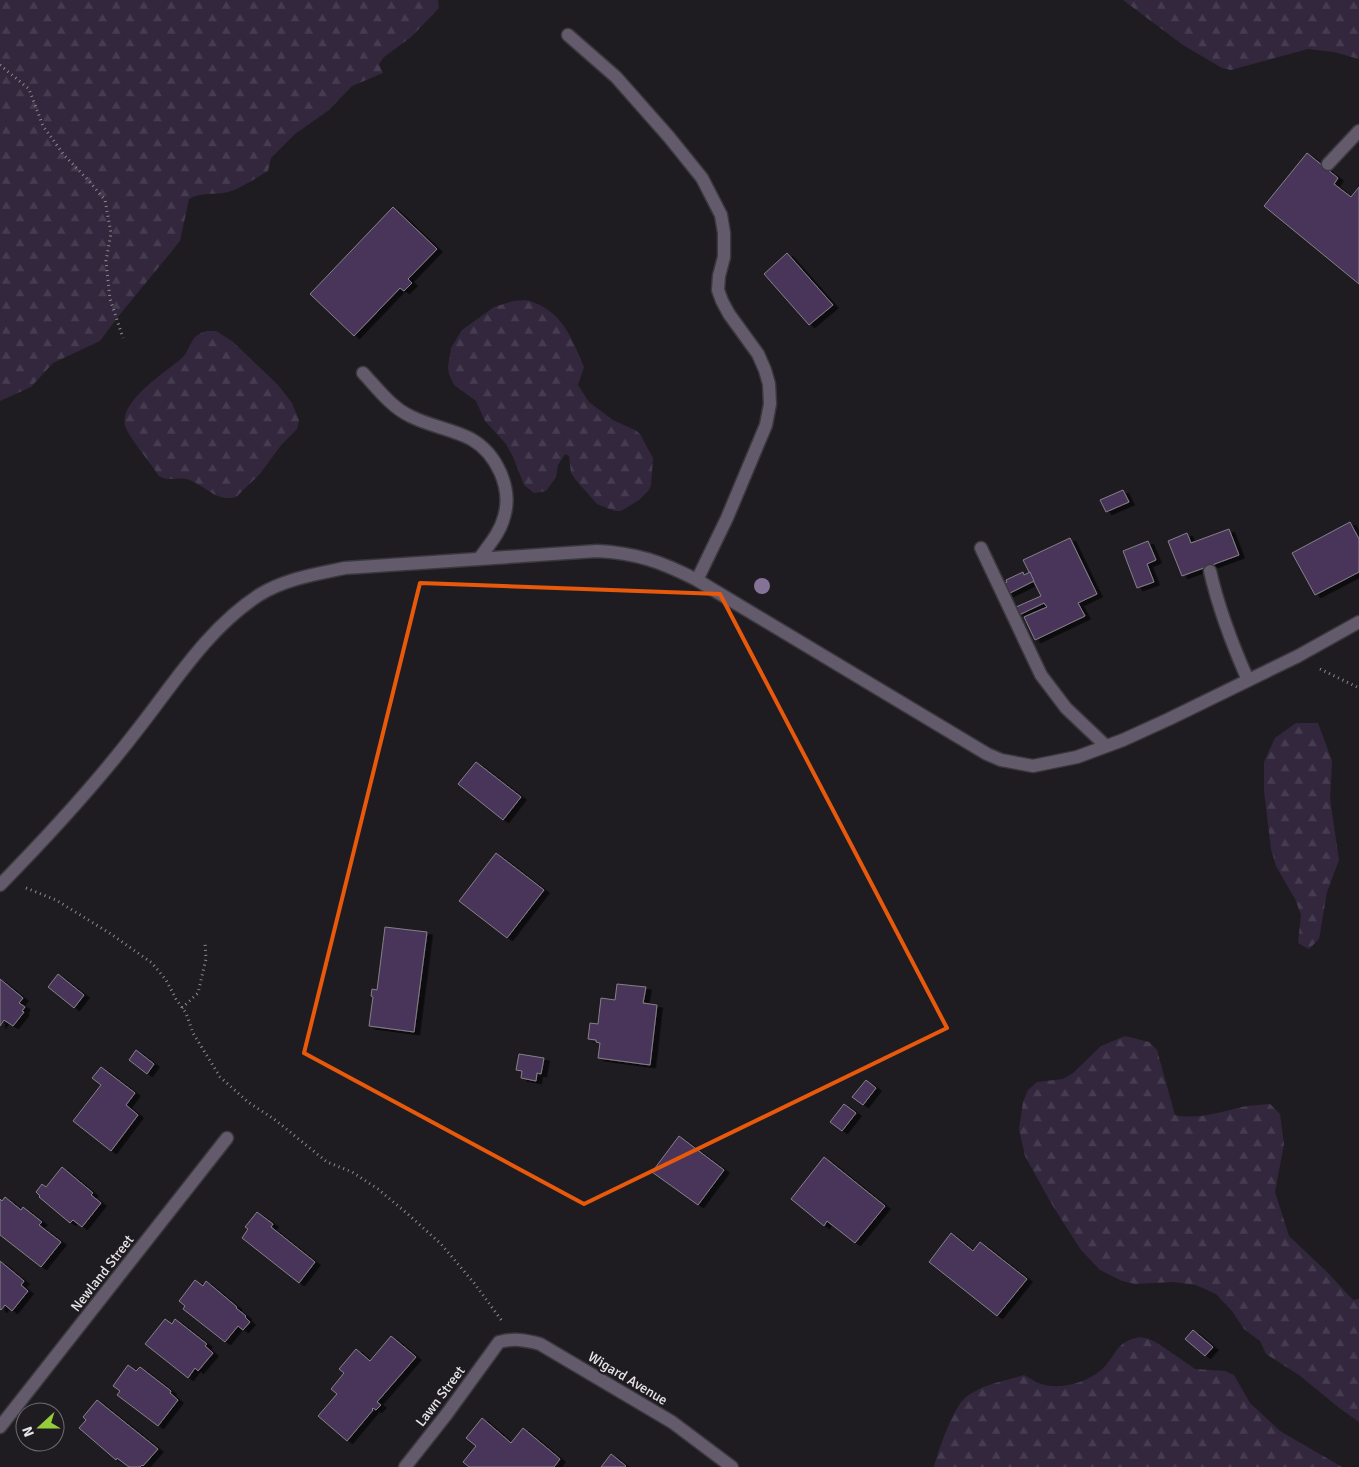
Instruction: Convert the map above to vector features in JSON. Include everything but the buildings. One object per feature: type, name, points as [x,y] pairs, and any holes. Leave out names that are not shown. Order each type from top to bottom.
[{"type":"street","points":[[568,35],[616,77],[702,178],[721,216],[724,233],[724,257],[719,276],[718,290],[729,314],[758,354],[769,384],[770,404],[766,425],[727,518],[697,580]]},
{"type":"street","points":[[1328,164],[1359,131]]},
{"type":"street","points":[[363,373],[394,405],[408,416],[469,438],[482,446],[495,461],[503,480],[506,499],[505,517],[479,559]]},
{"type":"street","points":[[981,548],[1041,675],[1066,708],[1106,746]]},
{"type":"street","points":[[3,882],[34,850],[132,737],[201,647],[223,624],[242,607],[261,594],[286,582],[345,568],[597,551],[623,552],[649,558],[697,580],[968,744],[994,757],[1016,764],[1033,766],[1077,757],[1169,719],[1294,657],[1359,622]]},
{"type":"street","points":[[1210,571],[1227,632],[1248,680]]},
{"type":"street","name":"Newland Street","points":[[0,1427],[227,1138]]},
{"type":"street","name":"Wigard Avenue","points":[[499,1342],[512,1339],[540,1344],[672,1422],[732,1467]]},
{"type":"street","name":"Lawn Street","points":[[405,1467],[446,1415],[499,1342]]},
{"type":"path","points":[[0,65],[29,88],[43,126],[64,155],[105,200],[111,233],[106,261],[110,299],[124,338]]},
{"type":"path","points":[[1294,657],[1359,688]]},
{"type":"path","points":[[3,882],[56,900],[111,934],[152,963],[166,980],[182,1008],[193,1033],[220,1078],[248,1102],[274,1119],[328,1162],[352,1172],[378,1189],[410,1216],[441,1244],[474,1283],[502,1321]]},
{"type":"path","points":[[182,1008],[198,993],[206,959],[205,943]]},
{"type":"highlighted area","points":[[420,583],[720,594],[947,1028],[584,1204],[304,1053]]},
{"type":"green space","points":[[0,0],[438,0],[439,8],[411,37],[384,57],[379,64],[383,73],[352,86],[329,110],[295,134],[271,158],[268,171],[249,183],[228,192],[198,195],[189,199],[180,241],[100,341],[53,363],[31,387],[0,401]]},
{"type":"green space","points":[[1123,0],[1359,0],[1359,59],[1334,52],[1308,49],[1231,70],[1222,68],[1183,45]]},
{"type":"green space","points":[[526,300],[548,310],[563,325],[584,367],[578,385],[589,402],[613,420],[640,434],[653,458],[651,486],[648,491],[639,500],[621,511],[615,511],[597,504],[571,473],[569,456],[565,454],[558,465],[556,477],[546,491],[534,493],[524,485],[506,444],[485,421],[476,401],[454,385],[449,374],[448,367],[451,348],[462,330],[494,307],[513,301]]},
{"type":"green space","points":[[207,331],[216,331],[232,341],[278,385],[292,403],[299,420],[297,429],[282,444],[259,475],[236,497],[229,498],[216,495],[186,479],[166,479],[159,476],[125,425],[125,416],[129,406],[136,397],[182,358],[197,336]]},
{"type":"green space","points":[[1296,723],[1318,723],[1332,761],[1330,799],[1339,860],[1327,892],[1319,939],[1309,949],[1298,943],[1301,915],[1295,899],[1276,866],[1271,849],[1264,791],[1264,762],[1275,738]]},
{"type":"green space","points":[[1125,1036],[1149,1042],[1157,1050],[1175,1115],[1201,1116],[1245,1106],[1270,1104],[1280,1114],[1284,1144],[1275,1192],[1289,1236],[1353,1300],[1359,1299],[1359,1422],[1299,1375],[1266,1354],[1260,1341],[1244,1329],[1232,1311],[1216,1294],[1196,1285],[1173,1282],[1135,1284],[1122,1281],[1100,1270],[1081,1250],[1051,1203],[1025,1156],[1019,1129],[1023,1102],[1028,1090],[1037,1082],[1063,1079],[1073,1073],[1101,1046]]},
{"type":"green space","points":[[1140,1337],[1159,1344],[1195,1369],[1225,1371],[1234,1375],[1250,1403],[1280,1431],[1342,1467],[934,1467],[954,1413],[969,1395],[992,1384],[1024,1375],[1048,1386],[1064,1386],[1080,1382],[1100,1371],[1124,1343]]}]
